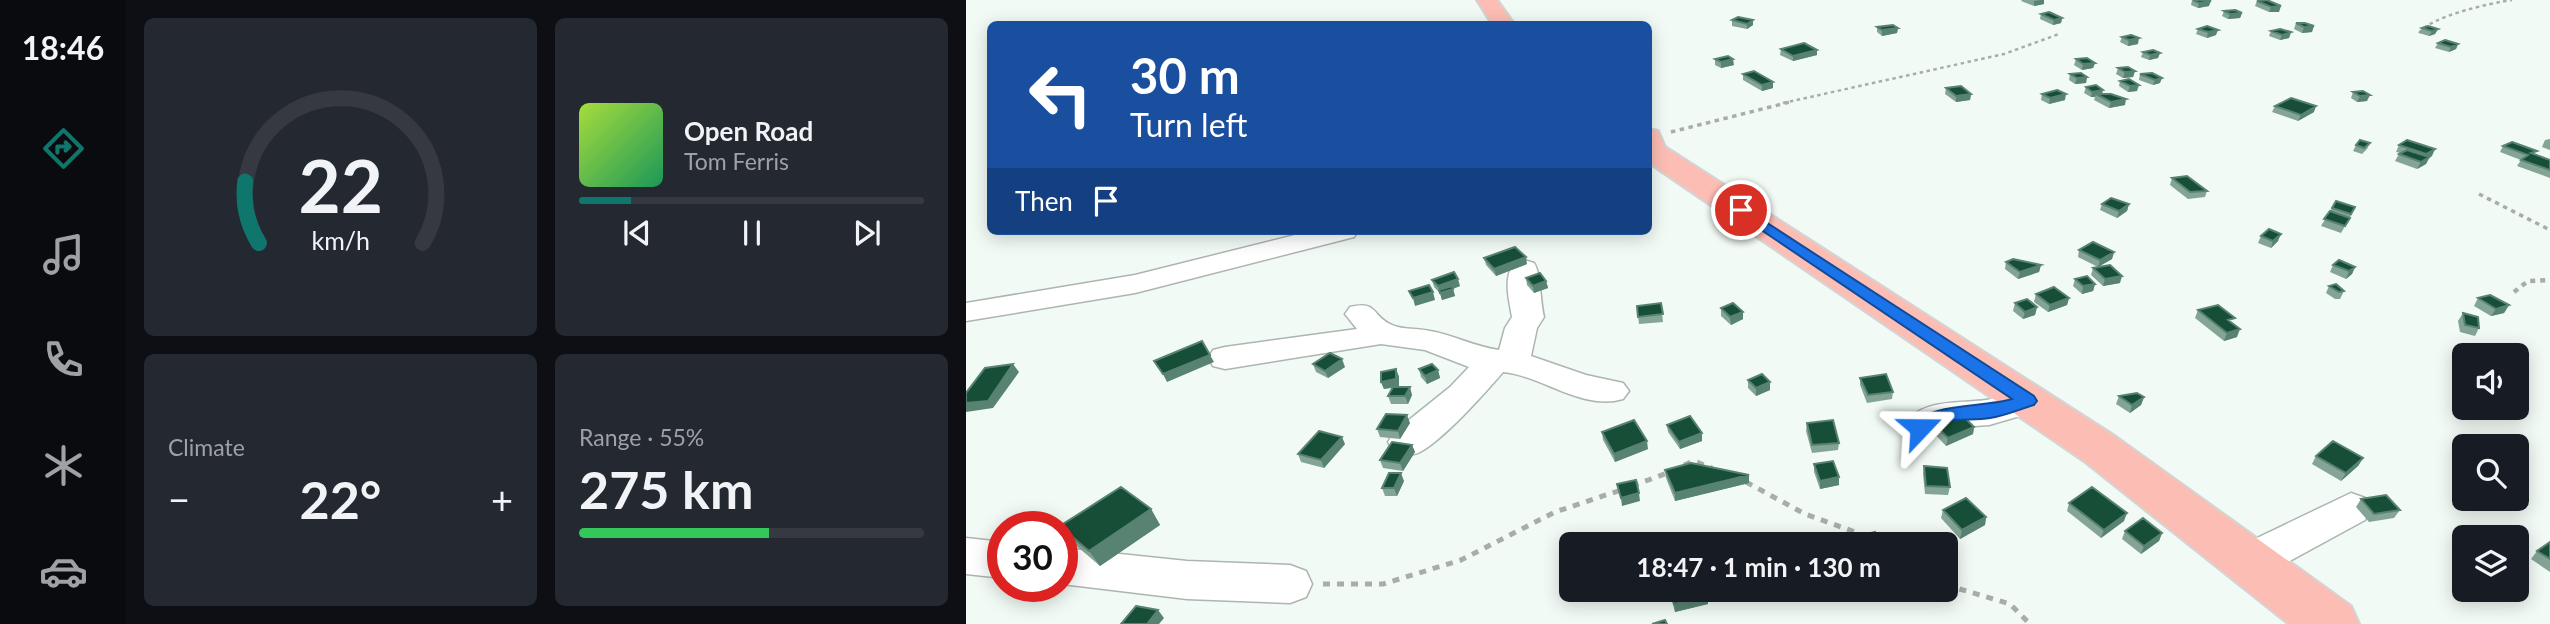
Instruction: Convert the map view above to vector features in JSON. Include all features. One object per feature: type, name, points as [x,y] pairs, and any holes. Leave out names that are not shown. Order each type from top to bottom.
[{"type":"main road","points":[[1487,0],[1501,21]]},
{"type":"main road","points":[[1652,146],[2100,449],[2331,624]]},
{"type":"street","points":[[966,312],[1135,284],[1327,235]]},
{"type":"street","points":[[1406,442],[1504,361],[1528,317],[1523,295],[1524,269]]},
{"type":"street","points":[[1225,358],[1338,343],[1371,324],[1431,341],[1474,358],[1504,361],[1583,386],[1611,391]]},
{"type":"street","points":[[1920,428],[1927,420],[1942,415],[1991,412],[2028,401]]},
{"type":"street","points":[[2249,562],[2351,509]]},
{"type":"street","points":[[966,556],[987,558]]},
{"type":"street","points":[[1078,568],[1187,580],[1290,584]]},
{"type":"path","points":[[2419,33],[2424,26],[2470,11],[2476,5],[2512,0]]},
{"type":"path","points":[[1652,144],[1811,96],[2004,54],[2059,34]]},
{"type":"path","points":[[2479,194],[2550,230]]},
{"type":"path","points":[[2514,292],[2528,281],[2550,280]]},
{"type":"path","points":[[1290,584],[1383,584],[1461,560],[1555,512],[1651,480],[1694,461],[1716,470]]},
{"type":"path","points":[[1738,478],[1805,514],[1855,532]]},
{"type":"path","points":[[1958,588],[2010,604],[2030,624]]},
{"type":"building","points":[[2193,0],[2208,0],[2211,1],[2199,3]]},
{"type":"building","points":[[2267,0],[2281,6],[2271,7],[2257,1]]},
{"type":"building","points":[[2235,10],[2242,13],[2230,14],[2224,11]]},
{"type":"building","points":[[2049,12],[2062,18],[2054,20],[2041,14]]},
{"type":"building","points":[[1738,17],[1753,20],[1747,24],[1732,20]]},
{"type":"building","points":[[2296,23],[2305,23],[2314,26],[2304,27]]},
{"type":"building","points":[[1893,25],[1898,28],[1882,30],[1877,27]]},
{"type":"building","points":[[2207,26],[2218,30],[2208,32],[2198,29]]},
{"type":"building","points":[[2428,26],[2438,29],[2432,31],[2422,28]]},
{"type":"building","points":[[2280,29],[2291,32],[2282,35],[2271,31]]},
{"type":"building","points":[[2131,35],[2139,38],[2129,40],[2122,37]]},
{"type":"building","points":[[2445,40],[2458,44],[2451,47],[2438,43]]},
{"type":"building","points":[[1804,43],[1817,50],[1793,56],[1781,49]]},
{"type":"building","points":[[2153,50],[2160,53],[2150,55],[2143,52]]},
{"type":"building","points":[[1728,56],[1733,59],[1721,62],[1715,59]]},
{"type":"building","points":[[2087,58],[2095,63],[2083,64],[2076,59]]},
{"type":"building","points":[[2128,67],[2135,71],[2125,72],[2118,68]]},
{"type":"building","points":[[1754,71],[1773,82],[1762,85],[1743,74]]},
{"type":"building","points":[[2081,73],[2087,77],[2077,78],[2070,74]]},
{"type":"building","points":[[2152,73],[2162,78],[2155,80],[2140,74]]},
{"type":"building","points":[[2129,79],[2139,85],[2130,86],[2120,81]]},
{"type":"building","points":[[2096,85],[2103,90],[2092,92],[2086,87]]},
{"type":"building","points":[[1961,86],[1971,94],[1956,96],[1946,88]]},
{"type":"building","points":[[2057,90],[2066,94],[2050,98],[2042,94]]},
{"type":"building","points":[[2363,91],[2370,95],[2360,96],[2353,92]]},
{"type":"building","points":[[2096,94],[2111,94],[2126,99],[2111,102]]},
{"type":"building","points":[[2291,98],[2316,106],[2301,115],[2275,106]]},
{"type":"building","points":[[2360,140],[2370,143],[2364,148],[2356,145]]},
{"type":"building","points":[[2407,140],[2435,149],[2426,154],[2399,145]]},
{"type":"building","points":[[2512,142],[2537,151],[2531,153],[2550,160],[2550,170],[2521,160],[2528,155],[2503,146]]},
{"type":"building","points":[[2407,150],[2429,157],[2421,162],[2399,154]]},
{"type":"building","points":[[2187,176],[2207,191],[2190,192],[2172,178]]},
{"type":"building","points":[[2111,198],[2129,204],[2119,211],[2102,204]]},
{"type":"building","points":[[2336,201],[2355,207],[2351,214],[2332,208]]},
{"type":"building","points":[[2330,211],[2350,218],[2345,226],[2324,219]]},
{"type":"building","points":[[2269,229],[2281,234],[2273,241],[2261,236]]},
{"type":"building","points":[[2093,242],[2114,252],[2100,260],[2079,250]]},
{"type":"building","points":[[1515,247],[1526,257],[1494,269],[1484,258]]},
{"type":"building","points":[[2013,259],[2041,265],[2020,272],[2006,262]]},
{"type":"building","points":[[2339,260],[2355,267],[2349,271],[2333,265]]},
{"type":"building","points":[[2110,265],[2122,276],[2105,279],[2093,268]]},
{"type":"building","points":[[1454,272],[1458,279],[1438,286],[1432,280]]},
{"type":"building","points":[[1540,273],[1546,281],[1533,286],[1526,278]]},
{"type":"building","points":[[2087,276],[2095,284],[2083,286],[2075,279]]},
{"type":"building","points":[[2336,284],[2344,291],[2339,292],[2329,286]]},
{"type":"building","points":[[1429,285],[1433,292],[1413,298],[1409,291]]},
{"type":"building","points":[[1452,286],[1453,289],[1440,293],[1439,290]]},
{"type":"building","points":[[2054,287],[2069,298],[2050,305],[2036,294]]},
{"type":"building","points":[[2490,295],[2509,305],[2496,309],[2478,298]]},
{"type":"building","points":[[2027,299],[2037,307],[2025,312],[2015,303]]},
{"type":"building","points":[[1661,303],[1663,314],[1638,317],[1637,306]]},
{"type":"building","points":[[1733,303],[1743,312],[1730,317],[1721,308]]},
{"type":"building","points":[[2218,305],[2235,318],[2228,320],[2240,329],[2227,333],[2198,310]]},
{"type":"building","points":[[2463,313],[2478,317],[2479,328],[2465,325]]},
{"type":"building","points":[[1202,341],[1210,355],[1163,374],[1154,361]]},
{"type":"building","points":[[1330,353],[1342,359],[1325,371],[1313,364]]},
{"type":"building","points":[[1013,364],[988,401],[966,403],[966,393],[985,368]]},
{"type":"building","points":[[1432,364],[1438,370],[1425,376],[1419,369]]},
{"type":"building","points":[[1396,369],[1396,379],[1381,382],[1381,372]]},
{"type":"building","points":[[1762,374],[1770,382],[1756,388],[1748,380]]},
{"type":"building","points":[[1886,374],[1893,392],[1868,395],[1860,378]]},
{"type":"building","points":[[1393,387],[1410,387],[1405,396],[1388,396]]},
{"type":"building","points":[[2137,393],[2144,397],[2132,405],[2119,396]]},
{"type":"building","points":[[1957,410],[1974,427],[1948,438],[1931,421]]},
{"type":"building","points":[[1386,414],[1407,415],[1398,431],[1377,429]]},
{"type":"building","points":[[1690,416],[1702,433],[1679,442],[1667,425]]},
{"type":"building","points":[[1634,420],[1647,441],[1614,454],[1602,432]]},
{"type":"building","points":[[1833,420],[1839,443],[1812,445],[1807,423]]},
{"type":"building","points":[[1319,431],[1342,437],[1321,460],[1298,454]]},
{"type":"building","points":[[2333,441],[2363,458],[2346,473],[2316,456]]},
{"type":"building","points":[[1392,442],[1412,445],[1400,463],[1380,460]]},
{"type":"building","points":[[1833,461],[1839,477],[1820,481],[1814,464]]},
{"type":"building","points":[[1691,463],[1749,475],[1675,493],[1665,470]]},
{"type":"building","points":[[1924,466],[1947,468],[1950,487],[1926,486]]},
{"type":"building","points":[[1389,473],[1401,473],[1394,488],[1382,488]]},
{"type":"building","points":[[1636,480],[1639,493],[1621,498],[1617,484]]},
{"type":"building","points":[[1121,487],[1151,509],[1089,551],[1078,542],[1078,514]]},
{"type":"building","points":[[2092,487],[2127,513],[2104,530],[2069,503]]},
{"type":"building","points":[[2386,495],[2400,510],[2374,514],[2361,499]]},
{"type":"building","points":[[1966,498],[1986,517],[1962,530],[1943,510]]},
{"type":"building","points":[[2143,518],[2162,533],[2144,546],[2125,531]]},
{"type":"building","points":[[2550,542],[2550,559],[2537,551]]},
{"type":"building","points":[[1136,606],[1158,610],[1147,624],[1121,624]]},
{"type":"route","points":[[1741,210],[2028,401],[1991,412],[1942,415],[1927,420],[1920,428]]}]
